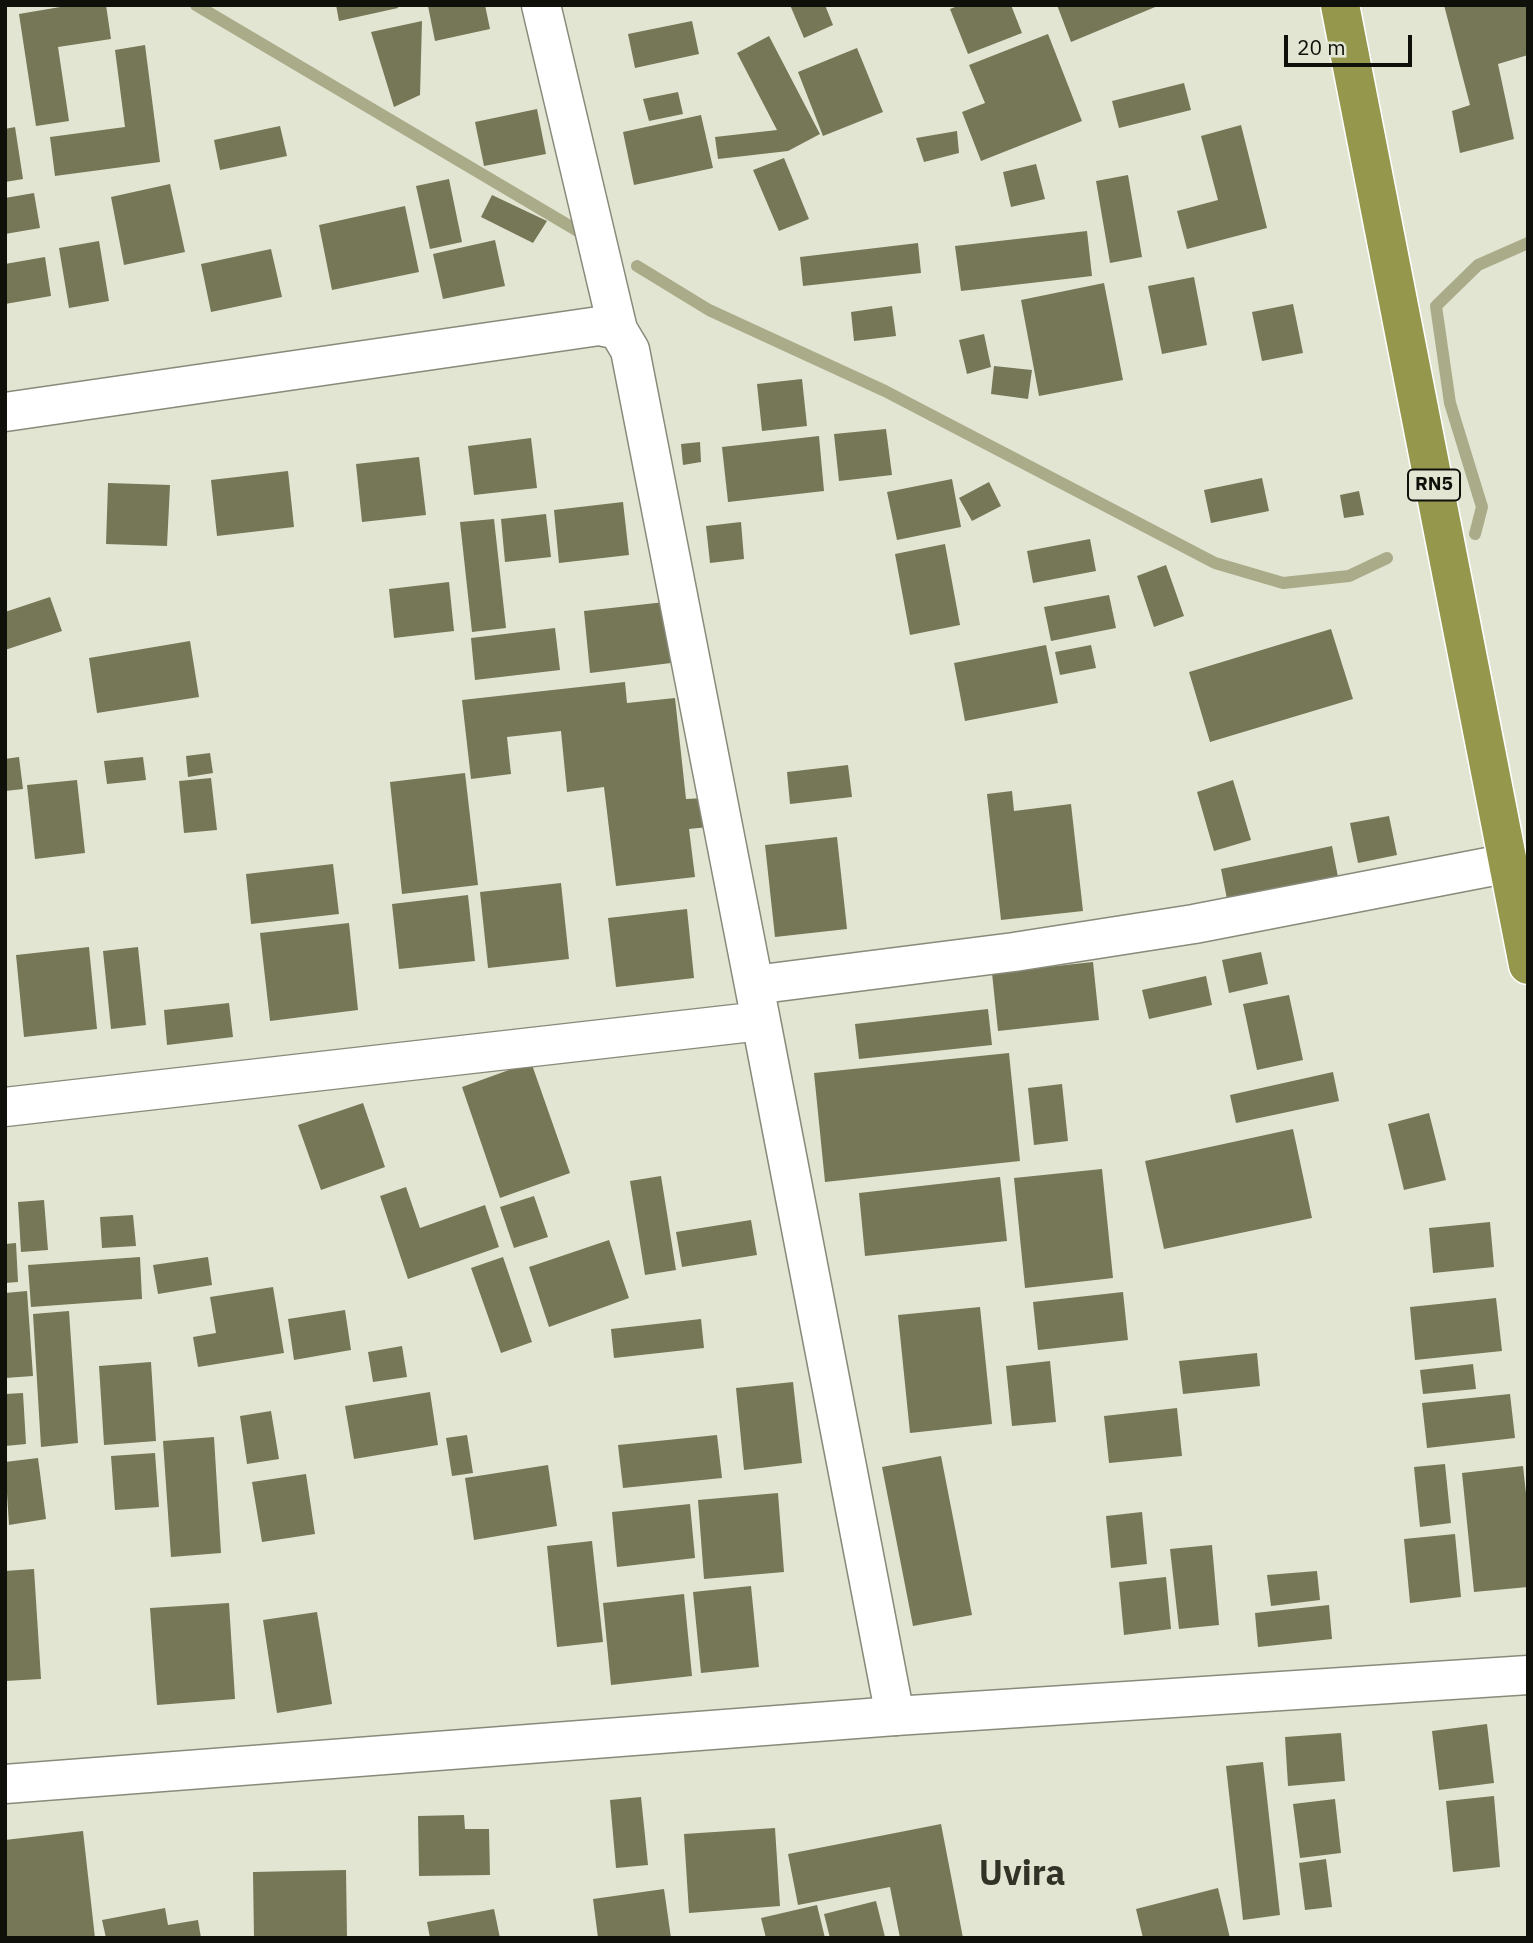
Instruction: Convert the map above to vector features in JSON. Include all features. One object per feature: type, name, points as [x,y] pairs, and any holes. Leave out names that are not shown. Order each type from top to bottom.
[{"type":"highway","name":"RN5","points":[[1340,5],[1528,965]]},
{"type":"street","points":[[541,5],[618,330],[630,351],[895,1716]]},
{"type":"street","points":[[5,412],[599,326],[618,330]]},
{"type":"street","points":[[5,1107],[757,1003],[1001,953],[1194,924],[1509,863]]},
{"type":"street","points":[[5,1784],[895,1716],[1528,1675]]},
{"type":"building","points":[[72,5],[106,5],[111,39],[58,47],[69,121],[36,126],[19,14]]},
{"type":"building","points":[[336,5],[397,5],[398,8],[339,21]]},
{"type":"building","points":[[485,5],[490,29],[435,41],[428,6]]},
{"type":"building","points":[[790,5],[825,5],[833,25],[804,38]]},
{"type":"building","points":[[960,5],[1011,5],[1022,33],[968,54],[950,9]]},
{"type":"building","points":[[1057,5],[1160,5],[1071,42]]},
{"type":"building","points":[[1444,5],[1528,5],[1528,55],[1498,64],[1514,139],[1460,153],[1452,111],[1470,105]]},
{"type":"building","points":[[422,21],[420,95],[394,107],[371,32]]},
{"type":"building","points":[[692,21],[699,54],[635,68],[628,34]]},
{"type":"building","points":[[1048,34],[1082,121],[981,161],[962,112],[985,103],[969,65]]},
{"type":"building","points":[[769,36],[820,134],[788,151],[718,159],[715,137],[777,130],[737,53]]},
{"type":"building","points":[[145,45],[160,162],[55,176],[50,137],[125,127],[115,50]]},
{"type":"building","points":[[857,48],[883,112],[823,136],[798,72]]},
{"type":"building","points":[[1184,83],[1191,110],[1119,128],[1112,101]]},
{"type":"building","points":[[678,92],[683,114],[649,121],[643,99]]},
{"type":"building","points":[[537,109],[546,154],[484,166],[475,122]]},
{"type":"building","points":[[701,115],[713,168],[634,185],[623,132]]},
{"type":"building","points":[[1241,125],[1267,228],[1187,249],[1177,211],[1218,200],[1201,136]]},
{"type":"building","points":[[280,126],[287,156],[220,170],[214,140]]},
{"type":"building","points":[[15,127],[23,179],[5,182],[5,129]]},
{"type":"building","points":[[957,131],[959,153],[924,162],[916,138]]},
{"type":"building","points":[[784,158],[809,219],[779,231],[753,170]]},
{"type":"building","points":[[1036,164],[1045,199],[1011,207],[1003,172]]},
{"type":"building","points":[[1128,175],[1142,257],[1110,263],[1096,181]]},
{"type":"building","points":[[449,179],[462,242],[430,249],[416,186]]},
{"type":"building","points":[[170,184],[185,252],[124,265],[111,197]]},
{"type":"building","points":[[34,193],[40,228],[5,234],[5,198]]},
{"type":"building","points":[[492,195],[547,221],[533,243],[481,217]]},
{"type":"building","points":[[405,206],[419,272],[332,290],[319,225]]},
{"type":"building","points":[[1087,231],[1092,276],[961,291],[955,246]]},
{"type":"building","points":[[495,240],[505,286],[443,299],[433,254]]},
{"type":"building","points":[[99,241],[109,301],[69,308],[59,248]]},
{"type":"building","points":[[918,243],[921,273],[803,286],[800,257]]},
{"type":"building","points":[[271,249],[282,297],[211,312],[201,264]]},
{"type":"building","points":[[45,257],[51,296],[5,304],[5,264]]},
{"type":"building","points":[[1194,277],[1207,345],[1162,354],[1148,286]]},
{"type":"building","points":[[1104,283],[1123,380],[1039,396],[1021,300]]},
{"type":"building","points":[[1293,304],[1303,353],[1262,361],[1252,312]]},
{"type":"building","points":[[892,306],[896,336],[854,341],[851,312]]},
{"type":"building","points":[[984,334],[991,367],[967,374],[959,340]]},
{"type":"building","points":[[994,366],[1032,370],[1028,399],[991,394]]},
{"type":"building","points":[[802,379],[807,426],[762,431],[757,384]]},
{"type":"building","points":[[886,429],[892,475],[839,481],[834,434]]},
{"type":"building","points":[[819,436],[824,491],[728,502],[722,447]]},
{"type":"building","points":[[531,438],[537,488],[474,495],[468,446]]},
{"type":"building","points":[[700,442],[701,462],[683,465],[681,444]]},
{"type":"building","points":[[419,457],[426,515],[362,522],[356,464]]},
{"type":"building","points":[[288,471],[294,527],[217,536],[211,480]]},
{"type":"building","points":[[1262,478],[1269,511],[1211,523],[1204,490]]},
{"type":"building","points":[[952,479],[961,527],[897,540],[887,492]]},
{"type":"building","points":[[989,482],[1001,506],[972,521],[959,498]]},
{"type":"building","points":[[108,483],[170,485],[167,546],[106,544]]},
{"type":"building","points":[[1359,491],[1364,515],[1344,518],[1340,495]]},
{"type":"building","points":[[623,502],[629,555],[559,563],[554,510]]},
{"type":"building","points":[[546,514],[551,557],[505,562],[501,519]]},
{"type":"building","points":[[494,519],[506,628],[472,632],[460,522]]},
{"type":"building","points":[[741,522],[744,559],[710,563],[706,526]]},
{"type":"building","points":[[1090,539],[1096,571],[1033,583],[1027,551]]},
{"type":"building","points":[[945,544],[960,625],[910,635],[895,554]]},
{"type":"building","points":[[1166,565],[1184,616],[1154,627],[1137,576]]},
{"type":"building","points":[[449,582],[454,631],[394,638],[389,589]]},
{"type":"building","points":[[1109,595],[1116,628],[1051,641],[1044,607]]},
{"type":"building","points":[[50,597],[62,631],[5,650],[5,612]]},
{"type":"building","points":[[665,602],[671,663],[590,673],[584,611]]},
{"type":"building","points":[[555,628],[560,670],[475,680],[471,638]]},
{"type":"building","points":[[1331,629],[1353,699],[1210,742],[1189,672]]},
{"type":"building","points":[[190,641],[199,697],[97,713],[89,658]]},
{"type":"building","points":[[1046,645],[1058,703],[965,721],[954,663]]},
{"type":"building","points":[[1091,645],[1096,668],[1060,675],[1055,652]]},
{"type":"building","points":[[625,682],[627,703],[675,698],[686,799],[705,798],[708,827],[689,829],[695,877],[616,886],[604,787],[567,792],[561,731],[507,737],[511,774],[471,779],[462,700]]},
{"type":"building","points":[[210,753],[213,773],[188,777],[186,756]]},
{"type":"building","points":[[19,757],[23,789],[5,791],[5,759]]},
{"type":"building","points":[[143,757],[146,780],[107,784],[104,761]]},
{"type":"building","points":[[848,765],[852,797],[790,804],[787,772]]},
{"type":"building","points":[[465,773],[478,885],[402,894],[390,782]]},
{"type":"building","points":[[211,778],[217,830],[184,833],[179,781]]},
{"type":"building","points":[[77,780],[85,853],[35,859],[27,785]]},
{"type":"building","points":[[1233,780],[1251,840],[1214,851],[1197,792]]},
{"type":"building","points":[[1012,791],[1014,811],[1071,804],[1083,911],[1001,920],[987,794]]},
{"type":"building","points":[[1389,816],[1397,855],[1358,863],[1350,823]]},
{"type":"building","points":[[837,837],[847,929],[775,937],[765,845]]},
{"type":"building","points":[[1332,846],[1338,877],[1227,899],[1221,869]]},
{"type":"building","points":[[333,864],[339,914],[251,924],[246,874]]},
{"type":"building","points":[[561,883],[569,959],[488,968],[480,892]]},
{"type":"building","points":[[468,895],[475,961],[399,969],[392,904]]},
{"type":"building","points":[[687,909],[694,978],[616,987],[608,918]]},
{"type":"building","points":[[349,923],[358,1010],[270,1021],[260,933]]},
{"type":"building","points":[[89,947],[97,1029],[24,1037],[16,955]]},
{"type":"building","points":[[138,947],[146,1025],[111,1029],[103,951]]},
{"type":"building","points":[[1261,952],[1268,984],[1229,993],[1222,960]]},
{"type":"building","points":[[1093,962],[1099,1020],[998,1031],[992,973]]},
{"type":"building","points":[[1206,976],[1212,1005],[1149,1019],[1142,990]]},
{"type":"building","points":[[1289,995],[1303,1060],[1257,1070],[1243,1004]]},
{"type":"building","points":[[229,1003],[233,1037],[167,1045],[164,1010]]},
{"type":"building","points":[[988,1009],[992,1045],[859,1059],[855,1024]]},
{"type":"building","points":[[1009,1053],[1020,1161],[825,1182],[814,1073]]},
{"type":"building","points":[[531,1062],[570,1173],[500,1198],[462,1087]]},
{"type":"building","points":[[1333,1072],[1339,1101],[1236,1123],[1230,1095]]},
{"type":"building","points":[[1062,1084],[1068,1141],[1034,1145],[1028,1088]]},
{"type":"building","points":[[363,1103],[385,1167],[321,1190],[298,1125]]},
{"type":"building","points":[[1429,1113],[1446,1180],[1404,1190],[1388,1124]]},
{"type":"building","points":[[1293,1129],[1312,1218],[1164,1249],[1145,1161]]},
{"type":"building","points":[[1102,1169],[1113,1278],[1025,1288],[1014,1178]]},
{"type":"building","points":[[661,1176],[676,1270],[645,1275],[630,1181]]},
{"type":"building","points":[[1000,1177],[1007,1241],[865,1256],[859,1193]]},
{"type":"building","points":[[406,1187],[420,1228],[485,1205],[499,1247],[408,1279],[380,1196]]},
{"type":"building","points":[[534,1196],[548,1237],[514,1248],[500,1207]]},
{"type":"building","points":[[44,1200],[48,1250],[21,1252],[18,1202]]},
{"type":"building","points":[[133,1215],[136,1246],[102,1248],[100,1217]]},
{"type":"building","points":[[751,1220],[757,1255],[682,1267],[676,1232]]},
{"type":"building","points":[[1490,1222],[1494,1267],[1433,1273],[1429,1228]]},
{"type":"building","points":[[609,1240],[629,1298],[549,1327],[529,1267]]},
{"type":"building","points":[[16,1243],[18,1282],[5,1283],[5,1244]]},
{"type":"building","points":[[140,1257],[142,1299],[31,1307],[28,1265]]},
{"type":"building","points":[[208,1257],[212,1285],[158,1294],[153,1265]]},
{"type":"building","points":[[503,1257],[532,1342],[501,1353],[471,1268]]},
{"type":"building","points":[[273,1287],[284,1353],[198,1367],[193,1337],[216,1333],[210,1297]]},
{"type":"building","points":[[27,1291],[33,1376],[5,1378],[5,1293]]},
{"type":"building","points":[[1123,1292],[1128,1340],[1038,1350],[1033,1302]]},
{"type":"building","points":[[1496,1298],[1502,1351],[1415,1360],[1410,1307]]},
{"type":"building","points":[[980,1307],[992,1424],[910,1433],[898,1315]]},
{"type":"building","points":[[345,1310],[351,1350],[294,1360],[288,1319]]},
{"type":"building","points":[[69,1311],[78,1443],[41,1447],[33,1314]]},
{"type":"building","points":[[701,1319],[704,1348],[614,1358],[611,1329]]},
{"type":"building","points":[[402,1346],[407,1377],[373,1382],[368,1352]]},
{"type":"building","points":[[1257,1353],[1260,1386],[1183,1394],[1179,1361]]},
{"type":"building","points":[[1050,1361],[1056,1422],[1012,1426],[1006,1366]]},
{"type":"building","points":[[151,1362],[156,1441],[104,1445],[99,1366]]},
{"type":"building","points":[[1473,1364],[1476,1389],[1423,1394],[1420,1370]]},
{"type":"building","points":[[793,1382],[802,1463],[744,1470],[736,1388]]},
{"type":"building","points":[[430,1392],[438,1445],[354,1459],[345,1406]]},
{"type":"building","points":[[23,1393],[26,1444],[5,1446],[5,1394]]},
{"type":"building","points":[[1510,1394],[1515,1438],[1427,1448],[1422,1403]]},
{"type":"building","points":[[1177,1408],[1182,1456],[1109,1463],[1104,1416]]},
{"type":"building","points":[[271,1411],[279,1459],[247,1464],[240,1416]]},
{"type":"building","points":[[467,1435],[473,1473],[452,1476],[446,1438]]},
{"type":"building","points":[[717,1435],[722,1478],[623,1488],[618,1445]]},
{"type":"building","points":[[214,1437],[221,1553],[171,1557],[163,1441]]},
{"type":"building","points":[[155,1453],[159,1507],[115,1510],[111,1456]]},
{"type":"building","points":[[941,1456],[972,1615],[913,1626],[882,1467]]},
{"type":"building","points":[[38,1458],[46,1519],[9,1525],[5,1462]]},
{"type":"building","points":[[1445,1464],[1451,1523],[1420,1527],[1414,1467]]},
{"type":"building","points":[[548,1465],[557,1526],[474,1540],[465,1478]]},
{"type":"building","points":[[1523,1466],[1528,1512],[1528,1587],[1474,1592],[1462,1473]]},
{"type":"building","points":[[306,1474],[315,1534],[262,1542],[252,1482]]},
{"type":"building","points":[[778,1493],[784,1572],[704,1579],[698,1500]]},
{"type":"building","points":[[690,1504],[695,1558],[617,1567],[612,1512]]},
{"type":"building","points":[[1142,1512],[1147,1564],[1111,1568],[1106,1516]]},
{"type":"building","points":[[1455,1534],[1461,1597],[1410,1603],[1404,1539]]},
{"type":"building","points":[[592,1541],[603,1642],[557,1647],[547,1546]]},
{"type":"building","points":[[1212,1545],[1219,1625],[1179,1629],[1170,1549]]},
{"type":"building","points":[[34,1569],[41,1679],[5,1681],[5,1571]]},
{"type":"building","points":[[1317,1571],[1320,1600],[1271,1606],[1267,1575]]},
{"type":"building","points":[[1166,1577],[1171,1629],[1124,1635],[1119,1582]]},
{"type":"building","points":[[751,1586],[759,1667],[701,1673],[693,1592]]},
{"type":"building","points":[[684,1594],[692,1676],[611,1685],[603,1603]]},
{"type":"building","points":[[229,1603],[235,1699],[157,1705],[150,1608]]},
{"type":"building","points":[[1329,1605],[1332,1639],[1258,1647],[1255,1613]]},
{"type":"building","points":[[317,1612],[332,1704],[277,1713],[263,1620]]},
{"type":"building","points":[[1487,1724],[1494,1783],[1439,1790],[1432,1731]]},
{"type":"building","points":[[1341,1733],[1345,1781],[1288,1786],[1285,1737]]},
{"type":"building","points":[[1263,1762],[1280,1915],[1243,1920],[1226,1766]]},
{"type":"building","points":[[1494,1796],[1500,1867],[1453,1872],[1446,1801]]},
{"type":"building","points":[[641,1797],[648,1865],[616,1868],[610,1800]]},
{"type":"building","points":[[1335,1799],[1341,1853],[1300,1858],[1293,1804]]},
{"type":"building","points":[[464,1815],[465,1829],[489,1829],[490,1875],[419,1876],[418,1816]]},
{"type":"building","points":[[941,1824],[963,1938],[900,1938],[890,1887],[798,1905],[788,1854]]},
{"type":"building","points":[[775,1828],[780,1906],[689,1913],[684,1834]]},
{"type":"building","points":[[83,1831],[95,1938],[5,1938],[5,1840]]},
{"type":"building","points":[[1326,1859],[1332,1907],[1305,1910],[1299,1863]]},
{"type":"building","points":[[346,1870],[347,1937],[254,1938],[253,1872]]},
{"type":"building","points":[[1218,1888],[1230,1938],[1143,1938],[1136,1909]]},
{"type":"building","points":[[664,1889],[671,1938],[598,1938],[593,1899]]},
{"type":"building","points":[[876,1901],[885,1937],[830,1938],[824,1914]]},
{"type":"building","points":[[817,1905],[825,1938],[766,1938],[761,1918]]},
{"type":"building","points":[[165,1908],[168,1925],[198,1920],[201,1938],[106,1938],[102,1920]]},
{"type":"building","points":[[494,1909],[500,1938],[430,1938],[427,1922]]},
{"type":"waterway","points":[[196,5],[583,234]]},
{"type":"waterway","points":[[1475,534],[1482,507],[1450,403],[1436,306],[1478,265],[1528,243]]},
{"type":"waterway","points":[[637,266],[709,310],[885,391],[1215,563],[1283,583],[1349,576],[1387,558]]},
{"type":"district","name":"Uvira","points":[[1022,1875]]}]
